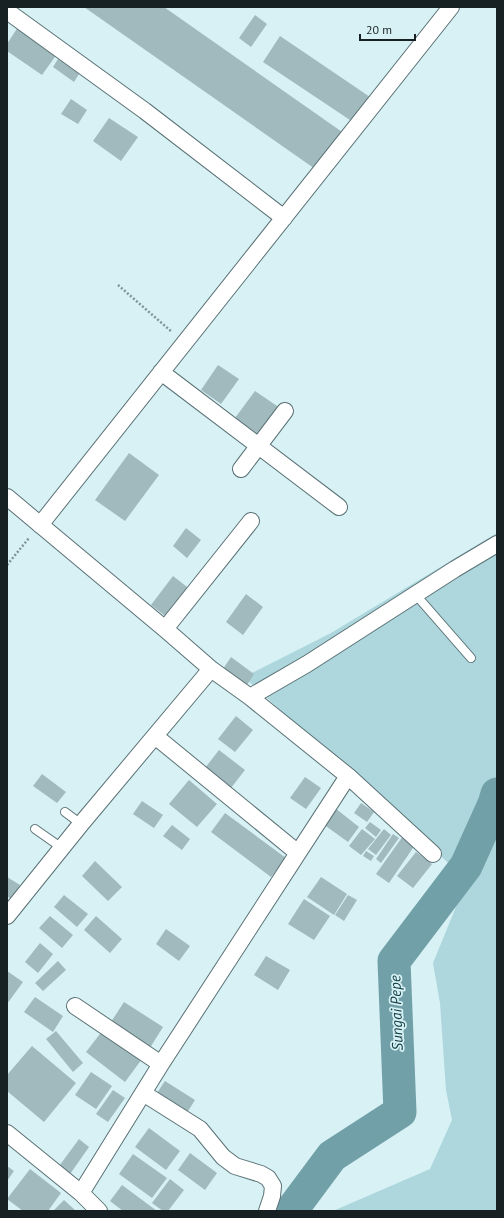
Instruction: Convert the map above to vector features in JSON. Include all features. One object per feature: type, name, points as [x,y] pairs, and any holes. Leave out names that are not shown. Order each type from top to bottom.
[{"type":"street","points":[[40,525],[451,7]]},
{"type":"street","points":[[7,11],[145,111],[284,218]]},
{"type":"street","points":[[161,372],[339,507]]},
{"type":"street","points":[[241,469],[285,411]]},
{"type":"street","points":[[7,497],[211,669],[250,697],[348,776],[433,854]]},
{"type":"street","points":[[165,629],[251,521]]},
{"type":"street","points":[[250,697],[307,664],[497,544]]},
{"type":"street","points":[[7,916],[81,824],[211,669]]},
{"type":"street","points":[[155,736],[298,854]]},
{"type":"street","points":[[81,1193],[161,1064],[348,776]]},
{"type":"street","points":[[75,1006],[161,1064]]},
{"type":"street","points":[[143,1093],[200,1129],[223,1156],[235,1166],[261,1174],[268,1178],[273,1186],[272,1196],[267,1211]]},
{"type":"street","points":[[7,1133],[81,1193],[99,1211]]},
{"type":"lane","points":[[416,595],[471,658]]},
{"type":"lane","points":[[65,812],[81,824]]},
{"type":"lane","points":[[35,828],[62,848]]},
{"type":"path","points":[[118,285],[185,342]]},
{"type":"path","points":[[7,565],[40,525]]},
{"type":"shaded area","points":[[497,533],[497,1211],[333,1211],[430,1169],[452,1120],[446,1090],[440,1003],[433,963],[467,880],[244,677],[331,633]]},
{"type":"building","points":[[84,7],[164,7],[345,134],[318,171]]},
{"type":"building","points":[[255,15],[267,24],[251,47],[239,38]]},
{"type":"building","points":[[18,27],[57,54],[42,75],[7,51],[7,44]]},
{"type":"building","points":[[280,36],[370,97],[353,122],[263,62]]},
{"type":"building","points":[[58,59],[79,74],[74,82],[53,67]]},
{"type":"building","points":[[71,99],[87,110],[78,124],[61,114]]},
{"type":"building","points":[[109,118],[138,137],[121,161],[93,141]]},
{"type":"building","points":[[218,365],[239,379],[221,404],[201,390]]},
{"type":"building","points":[[255,391],[280,408],[260,436],[235,418]]},
{"type":"building","points":[[129,453],[159,475],[125,521],[95,500]]},
{"type":"building","points":[[186,528],[201,540],[187,558],[173,546]]},
{"type":"building","points":[[173,576],[191,590],[169,619],[151,605]]},
{"type":"building","points":[[246,594],[263,607],[243,635],[226,622]]},
{"type":"building","points":[[231,657],[254,674],[247,685],[223,669]]},
{"type":"building","points":[[236,716],[253,730],[235,752],[218,739]]},
{"type":"building","points":[[219,750],[245,770],[231,788],[205,768]]},
{"type":"building","points":[[42,774],[66,792],[57,803],[33,786]]},
{"type":"building","points":[[305,777],[321,788],[306,809],[290,798]]},
{"type":"building","points":[[189,780],[217,804],[197,827],[169,804]]},
{"type":"building","points":[[142,801],[163,815],[154,828],[133,814]]},
{"type":"building","points":[[361,803],[374,812],[367,822],[354,813]]},
{"type":"building","points":[[335,808],[359,827],[348,842],[323,824]]},
{"type":"building","points":[[225,813],[286,858],[271,877],[211,832]]},
{"type":"building","points":[[370,822],[381,830],[376,837],[365,828]]},
{"type":"building","points":[[172,825],[190,839],[182,850],[163,836]]},
{"type":"building","points":[[362,829],[375,839],[361,855],[349,846]]},
{"type":"building","points":[[384,829],[391,835],[376,855],[368,849]]},
{"type":"building","points":[[393,834],[399,838],[381,863],[376,859]]},
{"type":"building","points":[[403,836],[415,845],[389,883],[376,874]]},
{"type":"building","points":[[366,851],[374,856],[371,861],[363,856]]},
{"type":"building","points":[[416,852],[432,864],[413,888],[397,876]]},
{"type":"building","points":[[95,861],[122,887],[108,901],[82,876]]},
{"type":"building","points":[[7,877],[20,885],[11,899],[7,896]]},
{"type":"building","points":[[321,877],[347,894],[334,915],[307,897]]},
{"type":"building","points":[[64,895],[88,914],[77,927],[54,907]]},
{"type":"building","points":[[348,895],[357,900],[344,921],[335,915]]},
{"type":"building","points":[[304,899],[330,916],[314,940],[288,924]]},
{"type":"building","points":[[50,916],[73,935],[62,948],[39,928]]},
{"type":"building","points":[[96,916],[122,939],[110,953],[84,930]]},
{"type":"building","points":[[166,929],[190,946],[179,961],[156,944]]},
{"type":"building","points":[[40,943],[53,954],[38,973],[25,962]]},
{"type":"building","points":[[266,956],[290,970],[278,990],[254,975]]},
{"type":"building","points":[[58,961],[66,970],[43,991],[35,983]]},
{"type":"building","points":[[7,971],[23,982],[7,1004]]},
{"type":"building","points":[[35,997],[63,1016],[53,1032],[24,1012]]},
{"type":"building","points":[[124,1002],[163,1027],[148,1051],[109,1025]]},
{"type":"building","points":[[103,1030],[142,1059],[125,1082],[86,1052]]},
{"type":"building","points":[[56,1031],[83,1063],[73,1072],[46,1039]]},
{"type":"building","points":[[32,1046],[76,1083],[44,1122],[7,1091],[7,1075]]},
{"type":"building","points":[[91,1072],[112,1086],[96,1109],[75,1095]]},
{"type":"building","points":[[165,1081],[195,1100],[185,1116],[155,1096]]},
{"type":"building","points":[[113,1090],[125,1098],[108,1122],[96,1114]]},
{"type":"building","points":[[149,1128],[180,1151],[166,1170],[135,1147]]},
{"type":"building","points":[[79,1139],[89,1147],[68,1177],[57,1169]]},
{"type":"building","points":[[190,1153],[217,1173],[205,1190],[178,1170]]},
{"type":"building","points":[[133,1154],[167,1178],[152,1198],[119,1174]]},
{"type":"building","points":[[7,1166],[14,1171],[7,1181]]},
{"type":"building","points":[[30,1169],[61,1193],[48,1211],[23,1211],[7,1199]]},
{"type":"building","points":[[170,1179],[184,1190],[168,1211],[163,1211],[152,1203]]},
{"type":"building","points":[[122,1185],[157,1211],[123,1211],[110,1201]]},
{"type":"building","points":[[64,1200],[76,1211],[53,1211]]},
{"type":"waterway","name":"Sungai Pepe","points":[[291,1211],[332,1156],[400,1112],[394,961],[466,866],[497,794]]}]
